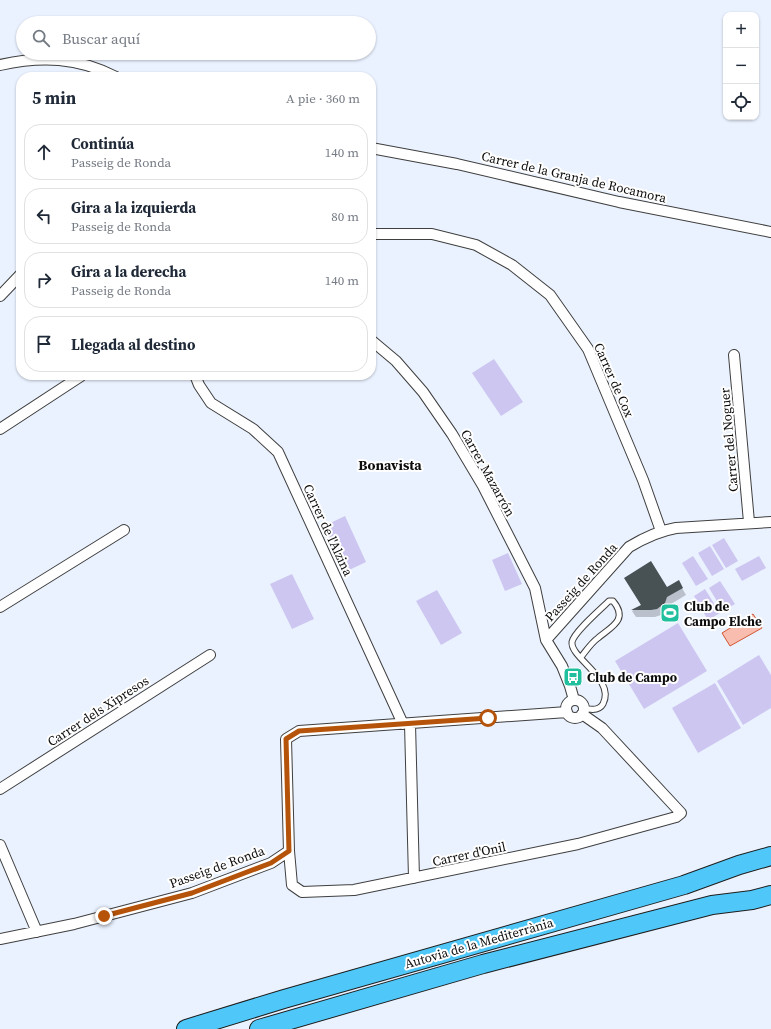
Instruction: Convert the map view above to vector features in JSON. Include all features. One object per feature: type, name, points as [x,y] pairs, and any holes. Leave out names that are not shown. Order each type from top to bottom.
[{"type":"highway","name":"Autovia de la Mediterrània","points":[[186,1029],[292,997],[684,885],[739,865],[771,856]]},
{"type":"highway","points":[[684,885],[771,868]]},
{"type":"highway","points":[[712,905],[749,891],[771,886]]},
{"type":"highway","name":"Autovia de la Mediterrània","points":[[259,1029],[484,964],[712,905],[752,900],[771,895]]},
{"type":"street","points":[[0,65],[17,61],[36,60]]},
{"type":"street","points":[[63,60],[80,62],[104,72]]},
{"type":"street","name":"Carrer de la Granja de Rocamora","points":[[376,149],[457,164],[619,202],[771,232]]},
{"type":"street","name":"Carrer de Cox","points":[[376,233],[432,234],[476,245],[512,265],[550,295],[588,349],[643,480],[661,531]]},
{"type":"street","points":[[0,296],[16,279]]},
{"type":"street","name":"Carrer Mazarrón","points":[[376,344],[396,361],[423,392],[452,434],[483,486],[535,588],[546,640]]},
{"type":"street","name":"Carrer del Noguer","points":[[734,355],[749,522]]},
{"type":"street","points":[[0,429],[75,380]]},
{"type":"street","name":"Carrer de l'Alzina","points":[[198,380],[199,385],[211,403],[253,429],[278,452],[406,724],[414,878]]},
{"type":"street","name":"Passeig de Ronda","points":[[574,700],[562,666],[546,640],[629,547],[642,539],[661,531],[749,522],[771,522]]},
{"type":"street","points":[[0,607],[124,530]]},
{"type":"street","name":"Carrer dels Xipresos","points":[[0,789],[210,655]]},
{"type":"street","points":[[289,851],[286,739],[299,731],[567,712],[574,717],[580,716],[583,711],[582,703],[577,700],[571,701],[567,706],[567,712]]},
{"type":"street","name":"Carrer d'Onil","points":[[289,851],[292,885],[302,892],[354,890],[578,844],[676,817],[681,813],[602,728],[583,711]]},
{"type":"street","points":[[0,845],[37,932]]},
{"type":"street","name":"Passeig de Ronda","points":[[0,939],[74,924],[192,893],[271,863],[289,851]]},
{"type":"lane","points":[[581,657],[597,638],[618,621],[620,615],[617,606],[613,601],[609,601],[576,634],[572,642],[574,649],[600,680],[606,698],[602,706],[598,709],[583,711]]},
{"type":"shaded area","points":[[494,359],[523,402],[501,416],[472,373]]},
{"type":"shaded area","points":[[345,516],[366,562],[345,572],[324,526]]},
{"type":"shaded area","points":[[724,538],[738,561],[726,568],[712,545]]},
{"type":"shaded area","points":[[710,546],[724,569],[712,576],[698,553]]},
{"type":"shaded area","points":[[508,553],[522,584],[505,591],[492,560]]},
{"type":"shaded area","points":[[693,556],[708,579],[696,586],[682,563]]},
{"type":"shaded area","points":[[759,556],[766,568],[742,581],[735,569]]},
{"type":"shaded area","points":[[292,574],[314,619],[292,629],[270,584]]},
{"type":"shaded area","points":[[720,581],[735,604],[723,611],[709,588]]},
{"type":"shaded area","points":[[705,589],[720,613],[708,620],[694,596]]},
{"type":"shaded area","points":[[437,590],[462,633],[441,645],[416,601]]},
{"type":"shaded area","points":[[753,614],[762,628],[730,646],[722,633]]},
{"type":"shaded area","points":[[678,623],[707,671],[644,709],[615,661]]},
{"type":"shaded area","points":[[759,655],[771,675],[771,708],[743,725],[717,681]]},
{"type":"shaded area","points":[[715,683],[741,728],[698,753],[672,708]]},
{"type":"building","points":[[651,561],[667,587],[679,580],[683,588],[667,597],[665,603],[657,609],[631,610],[641,605],[624,578]]},
{"type":"place","name":"Club de Campo Elche","points":[[670,613]]},
{"type":"place","name":"Club de Campo","points":[[573,677]]},
{"type":"district","name":"Bonavista","points":[[390,465]]},
{"type":"route","points":[[104,916],[192,893],[271,863],[289,851],[286,739],[299,731],[488,718]]}]
